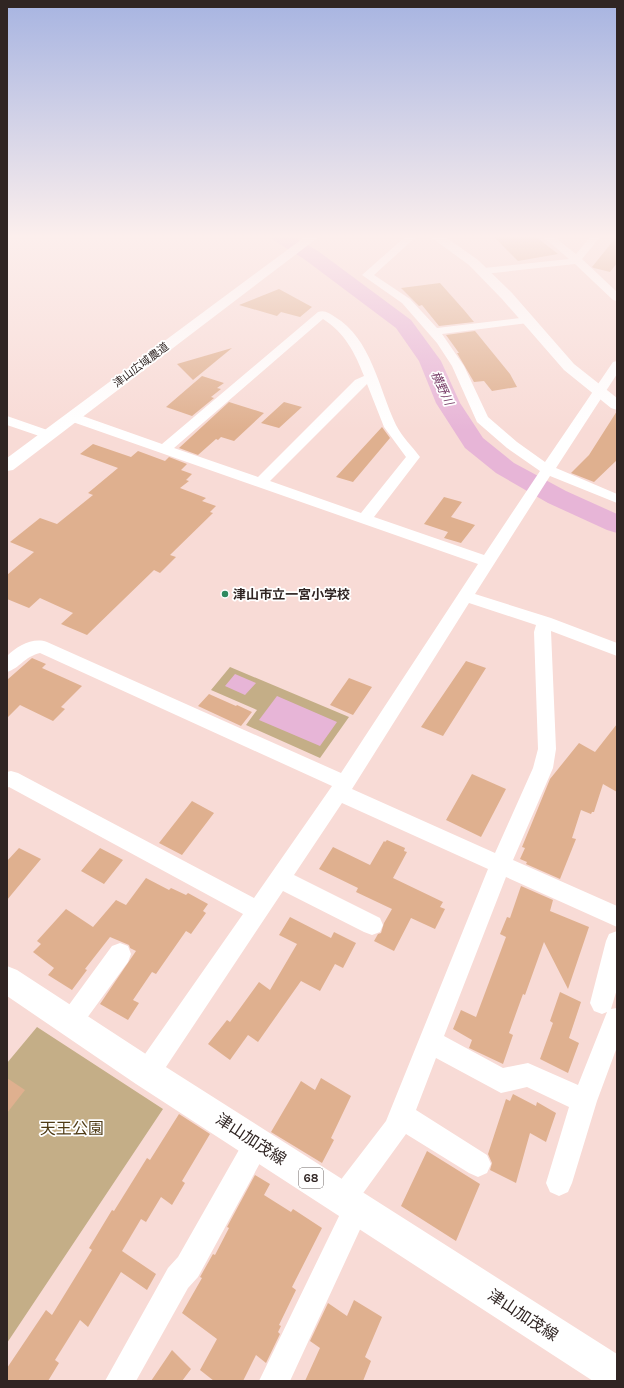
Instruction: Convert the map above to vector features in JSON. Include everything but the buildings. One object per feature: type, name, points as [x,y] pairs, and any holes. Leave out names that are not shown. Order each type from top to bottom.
[{"type":"main road","name":"津山広域農道","points":[[7,466],[228,301]]},
{"type":"main road","points":[[511,301],[568,367],[617,405]]},
{"type":"main road","name":"津山加茂線","points":[[7,980],[350,1204],[617,1375]]},
{"type":"street","points":[[406,301],[442,341],[458,366],[482,419],[512,445],[547,471],[617,500]]},
{"type":"street","points":[[164,450],[322,314],[334,320],[354,342],[371,378],[391,427],[413,457],[365,518]]},
{"type":"street","points":[[434,332],[528,320]]},
{"type":"street","points":[[147,1072],[342,788],[487,562],[617,365]]},
{"type":"street","points":[[260,483],[359,383],[371,378]]},
{"type":"street","points":[[72,417],[164,450],[365,518],[487,562]]},
{"type":"street","points":[[7,420],[48,435]]},
{"type":"street","points":[[465,596],[545,622],[617,650]]},
{"type":"street","points":[[274,1381],[350,1204],[395,1130],[500,865],[543,768],[547,749],[542,632],[545,622]]},
{"type":"street","points":[[7,666],[23,651],[41,646],[342,788],[500,865],[617,917]]},
{"type":"street","points":[[7,780],[11,779],[259,911]]},
{"type":"street","points":[[280,880],[372,925]]},
{"type":"street","points":[[560,1183],[609,1012],[617,941]]},
{"type":"street","points":[[71,1021],[120,954]]},
{"type":"street","points":[[429,1041],[501,1081],[528,1075],[584,1101]]},
{"type":"street","points":[[400,1115],[478,1164]]},
{"type":"street","points":[[120,1381],[178,1278],[188,1267],[257,1142]]},
{"type":"green space","points":[[230,667],[349,717],[320,758],[246,725],[257,710],[211,690]]},
{"type":"green space","name":"天王公園","points":[[37,1027],[163,1109],[7,1343],[7,1063]]},
{"type":"shaded area","points":[[235,674],[256,683],[245,695],[225,686]]},
{"type":"shaded area","points":[[277,696],[337,722],[320,746],[259,720]]},
{"type":"waterway","name":"横野川","points":[[373,301],[404,324],[430,361],[448,403],[474,443],[505,468],[557,497],[617,524]]},
{"type":"place","name":"津山市立一宮小学校","points":[[225,594]]}]
